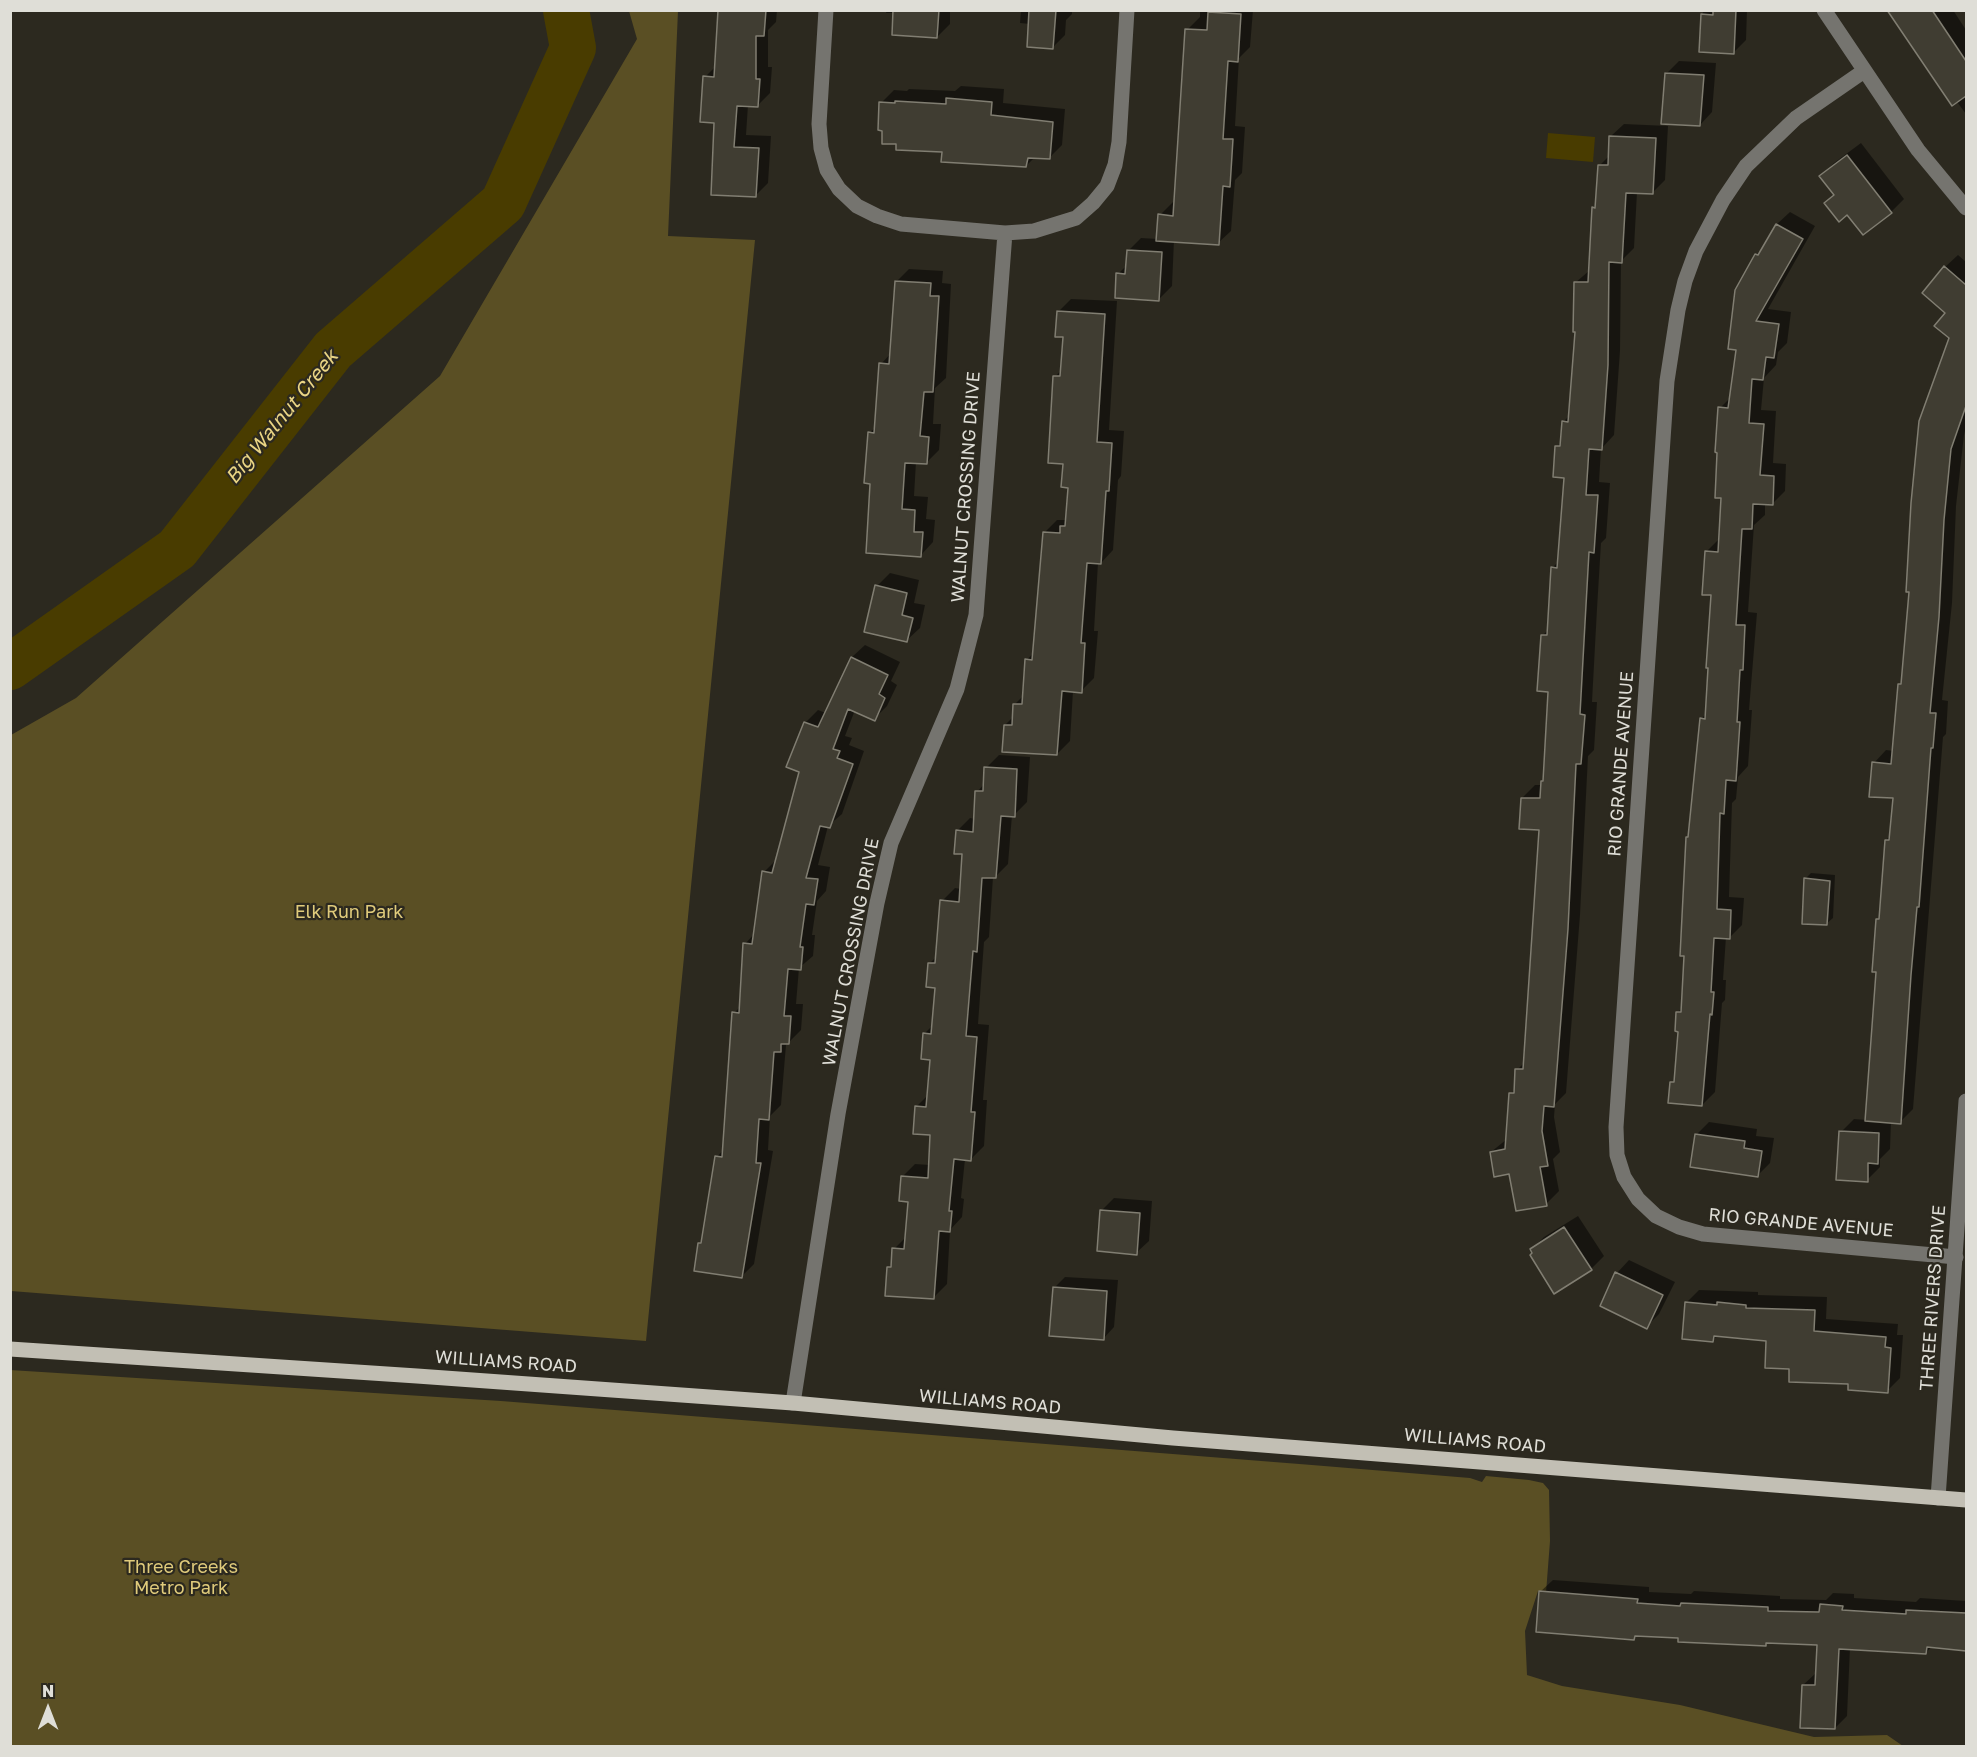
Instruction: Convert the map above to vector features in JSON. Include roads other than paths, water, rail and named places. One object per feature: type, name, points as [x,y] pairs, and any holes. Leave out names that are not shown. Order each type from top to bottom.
[{"type":"main road","name":"WILLIAMS ROAD","points":[[10,1349],[793,1403],[1173,1438],[1966,1500]]},
{"type":"street","points":[[826,10],[819,124],[820,148],[827,170],[839,189],[857,206],[901,224],[1005,233],[1034,231],[1076,218],[1107,186],[1115,165],[1119,142],[1127,10]]},
{"type":"street","points":[[1824,10],[1918,150],[1966,208]]},
{"type":"street","name":"RIO GRANDE AVENUE","points":[[1864,71],[1796,118],[1746,166],[1723,200],[1696,251],[1678,310],[1666,381],[1618,1104],[1617,1155],[1624,1177],[1638,1199],[1656,1216],[1679,1227],[1703,1234],[1956,1257]]},
{"type":"street","name":"WALNUT CROSSING DRIVE","points":[[793,1403],[838,1114],[886,863],[891,843],[957,689],[976,615],[1005,233]]},
{"type":"street","name":"THREE RIVERS DRIVE","points":[[1938,1498],[1966,1101]]},
{"type":"waterway","name":"Big Walnut Creek","points":[[10,667],[177,549],[333,350],[503,203],[573,48],[566,10]]},
{"type":"park label","name":"Elk Run Park","points":[[349,912]]},
{"type":"park label","name":"Three Creeks Metro Park","points":[[181,1577]]}]
